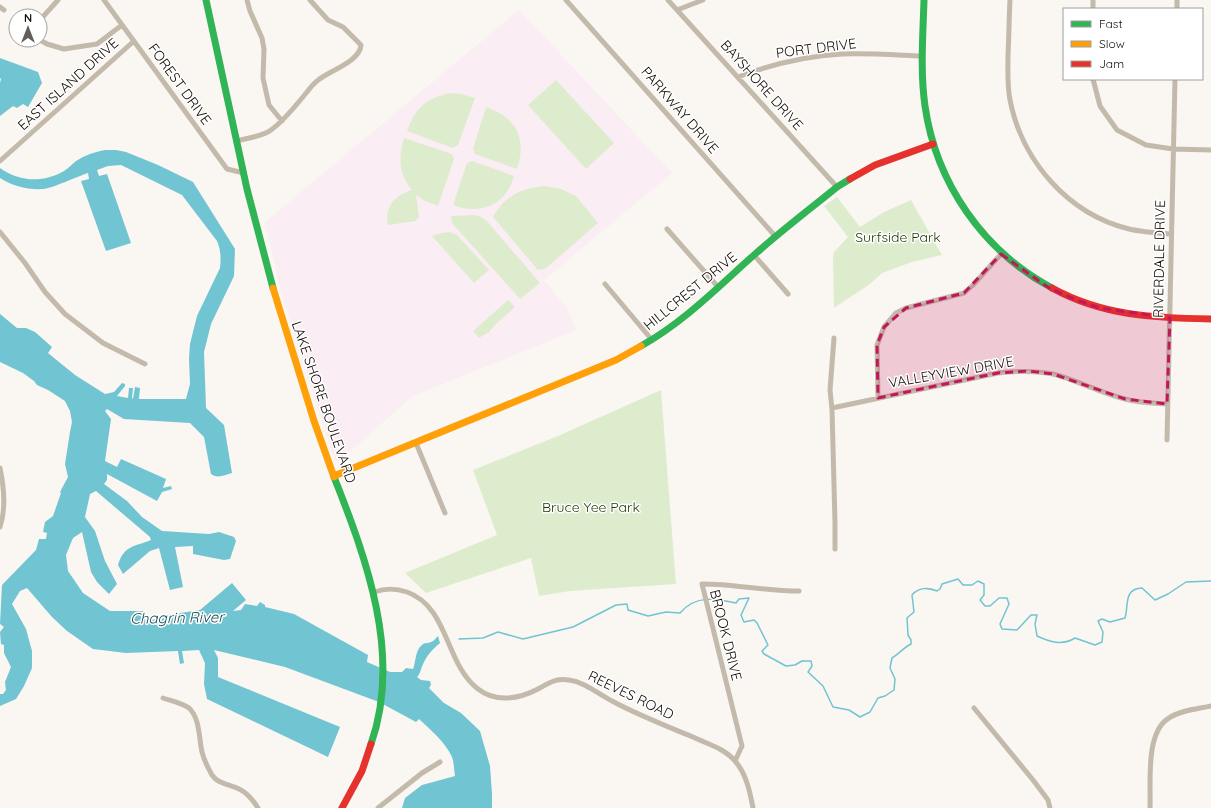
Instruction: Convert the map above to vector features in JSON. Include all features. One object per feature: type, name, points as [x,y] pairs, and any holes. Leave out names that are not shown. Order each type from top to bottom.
[{"type":"street","points":[[48,11],[58,0]]},
{"type":"street","name":"FOREST DRIVE","points":[[104,0],[227,169],[244,173]]},
{"type":"street","name":"LAKE SHORE BOULEVARD","points":[[206,0],[236,140],[285,331],[320,440],[344,502],[374,592],[383,646],[382,698],[376,731],[362,771],[342,808]]},
{"type":"street","points":[[246,0],[262,38],[264,49],[263,78],[269,105],[282,121]]},
{"type":"street","points":[[236,140],[256,136],[270,131],[282,121],[317,80],[338,69],[361,50],[361,45],[343,27],[328,20],[310,0]]},
{"type":"street","name":"PARKWAY DRIVE","points":[[566,0],[776,237]]},
{"type":"street","name":"BAYSHORE DRIVE","points":[[668,0],[837,187]]},
{"type":"street","points":[[677,10],[703,0]]},
{"type":"street","points":[[924,0],[922,56],[925,107],[933,144],[944,171],[965,211],[983,234],[1001,254],[1049,288],[1074,299],[1100,308],[1133,315],[1211,319]]},
{"type":"street","points":[[1010,0],[1008,81],[1010,99],[1018,130],[1033,159],[1045,176],[1059,190],[1078,205],[1100,218],[1129,229],[1171,234]]},
{"type":"street","points":[[48,44],[64,49],[97,44],[122,25]]},
{"type":"street","name":"EAST ISLAND DRIVE","points":[[0,161],[134,41]]},
{"type":"street","name":"PORT DRIVE","points":[[738,77],[763,67],[790,61],[843,54],[922,56]]},
{"type":"street","points":[[1093,80],[1100,106],[1117,130],[1146,145],[1173,149],[1211,150]]},
{"type":"street","name":"RIVERDALE DRIVE","points":[[1167,440],[1175,80]]},
{"type":"street","name":"HILLCREST DRIVE","points":[[334,476],[616,360],[652,340],[680,320],[719,288],[754,255],[837,187],[875,166],[933,144]]},
{"type":"street","points":[[667,229],[719,288]]},
{"type":"street","points":[[0,232],[25,263],[45,292],[66,314],[103,343],[145,364]]},
{"type":"street","points":[[878,398],[877,345],[884,327],[896,313],[906,308],[964,293],[973,286],[1001,254]]},
{"type":"street","points":[[754,255],[788,294]]},
{"type":"street","points":[[605,284],[652,340]]},
{"type":"street","points":[[834,338],[830,390],[832,408],[835,549]]},
{"type":"street","name":"VALLEYVIEW DRIVE","points":[[832,408],[998,373],[1028,371],[1053,374],[1125,399],[1140,402],[1168,404]]},
{"type":"street","points":[[416,443],[445,513]]},
{"type":"street","points":[[0,468],[3,486],[3,517],[0,527]]},
{"type":"street","name":"BROOK DRIVE","points":[[735,761],[742,746],[703,594],[702,584],[799,591]]},
{"type":"street","name":"REEVES ROAD","points":[[374,592],[387,588],[401,590],[414,594],[429,607],[440,625],[458,665],[467,680],[479,690],[495,698],[511,699],[539,689],[550,682],[569,680],[584,684],[631,712],[717,748],[735,761],[745,777],[753,808]]},
{"type":"street","points":[[163,698],[182,704],[190,709],[196,719],[202,752],[214,779],[246,793],[258,808]]},
{"type":"street","points":[[1150,808],[1151,748],[1155,735],[1168,718],[1211,706]]},
{"type":"street","points":[[974,708],[1037,785],[1048,800],[1050,808]]},
{"type":"street","points":[[378,808],[422,773],[440,762]]},
{"type":"highlighted area","points":[[1001,254],[1049,288],[1074,299],[1100,308],[1170,318],[1167,404],[1125,399],[1053,374],[1028,371],[998,373],[878,398],[877,345],[884,327],[906,308],[964,293]]},
{"type":"shaded area","points":[[519,10],[672,173],[544,280],[567,308],[576,330],[413,396],[338,462],[335,461],[282,296],[265,222]]},
{"type":"green space","points":[[556,80],[614,143],[586,169],[528,105]]},
{"type":"green space","points":[[449,93],[462,94],[475,98],[458,145],[453,148],[407,131],[414,116],[422,106],[434,98]]},
{"type":"green space","points":[[486,107],[505,117],[517,130],[521,148],[517,169],[475,154],[473,149]]},
{"type":"green space","points":[[404,138],[452,154],[454,159],[438,206],[423,200],[416,195],[419,217],[416,221],[388,225],[387,219],[389,207],[401,195],[412,190],[404,178],[401,166],[400,159]]},
{"type":"green space","points":[[472,161],[514,176],[510,187],[503,197],[490,206],[468,209],[453,205],[467,163]]},
{"type":"green space","points":[[545,186],[561,189],[576,196],[598,223],[545,269],[538,270],[493,217],[497,210],[514,194]]},
{"type":"green space","name":"Surfside Park","points":[[837,197],[860,227],[884,212],[911,200],[942,255],[912,262],[882,273],[870,284],[834,308],[833,256],[834,252],[848,237],[824,206]]},
{"type":"green space","points":[[451,216],[479,216],[486,220],[540,283],[520,299],[452,223]]},
{"type":"green space","points":[[450,232],[457,235],[489,270],[474,283],[432,236]]},
{"type":"green space","points":[[508,300],[514,308],[489,332],[479,338],[473,331]]},
{"type":"green space","name":"Bruce Yee Park","points":[[661,390],[676,584],[570,591],[539,596],[531,558],[426,593],[405,573],[497,535],[473,470],[558,436]]},
{"type":"water","points":[[0,58],[38,72],[42,83],[28,107],[23,104],[17,108],[13,106],[0,116],[1,79]]},
{"type":"water","name":"Chagrin River","points":[[105,150],[126,152],[158,165],[193,182],[235,249],[234,276],[211,324],[204,352],[206,408],[224,425],[232,473],[224,476],[211,474],[204,437],[190,423],[124,419],[107,409],[105,411],[111,419],[105,461],[117,467],[121,459],[166,479],[163,488],[171,486],[172,489],[162,492],[157,501],[107,474],[107,480],[104,484],[127,501],[142,517],[162,531],[209,534],[219,532],[234,537],[236,541],[230,559],[224,560],[193,554],[193,546],[175,547],[183,587],[170,590],[159,548],[150,551],[123,574],[118,565],[123,554],[130,548],[151,540],[150,537],[96,491],[90,494],[85,517],[95,531],[105,561],[117,584],[109,594],[97,582],[91,572],[82,532],[73,538],[66,555],[68,571],[83,593],[110,611],[144,611],[145,620],[162,619],[167,615],[200,610],[232,583],[246,600],[233,611],[241,610],[245,604],[257,606],[260,602],[265,605],[265,607],[294,614],[368,655],[367,662],[390,672],[402,672],[406,668],[413,669],[420,647],[424,644],[430,643],[438,636],[440,643],[427,656],[417,677],[421,680],[430,681],[431,685],[429,688],[444,703],[461,713],[480,731],[490,766],[492,808],[402,808],[405,798],[422,785],[455,776],[453,759],[446,746],[419,719],[416,722],[379,702],[285,667],[214,650],[218,658],[218,677],[340,727],[328,757],[207,699],[204,684],[205,663],[199,650],[182,651],[184,663],[180,664],[178,651],[126,653],[93,649],[67,631],[52,617],[27,588],[20,591],[12,604],[26,629],[32,651],[32,668],[16,699],[0,706],[0,694],[3,694],[6,690],[5,682],[11,667],[4,653],[4,645],[1,644],[0,632],[4,627],[0,624],[2,585],[36,550],[39,539],[46,539],[47,533],[43,532],[45,522],[53,516],[61,493],[60,492],[68,477],[65,464],[72,422],[70,411],[65,401],[37,385],[23,373],[0,362],[0,314],[17,328],[26,328],[35,332],[52,347],[48,353],[75,375],[105,394],[114,392],[122,383],[125,384],[125,386],[117,396],[128,398],[129,388],[133,388],[133,399],[135,387],[140,388],[139,399],[186,399],[190,384],[190,344],[197,316],[220,268],[221,261],[217,241],[182,195],[121,165],[108,166],[97,170],[99,176],[107,174],[131,243],[106,251],[81,181],[89,179],[88,173],[58,185],[43,189],[20,187],[0,178],[0,168],[15,176],[24,178],[48,178],[64,171],[83,157]]},
{"type":"waterway","points":[[459,639],[483,638],[498,632],[523,639],[573,627],[616,605],[627,604],[628,610],[648,616],[666,612],[680,613],[692,603],[706,599],[736,603],[739,599],[749,598],[741,615],[744,622],[754,620],[757,623],[768,645],[762,651],[764,654],[786,666],[795,665],[802,661],[811,661],[812,666],[808,672],[823,686],[833,707],[849,710],[860,717],[870,712],[878,698],[885,696],[894,690],[895,679],[890,668],[892,658],[911,644],[911,640],[908,635],[907,618],[914,612],[912,595],[917,590],[927,588],[937,591],[940,589],[942,584],[958,579],[963,585],[972,585],[978,581],[984,584],[984,595],[980,600],[985,606],[990,606],[999,598],[1007,598],[1009,604],[1000,624],[1002,629],[1017,630],[1031,615],[1037,615],[1035,624],[1037,636],[1056,642],[1065,642],[1075,638],[1095,645],[1102,642],[1103,632],[1098,621],[1102,619],[1110,622],[1125,618],[1128,598],[1132,591],[1142,588],[1155,600],[1168,594],[1186,582],[1211,581]]},
{"type":"traffic: fast","points":[[206,0],[247,189],[273,288]]},
{"type":"traffic: fast","points":[[924,0],[922,53],[923,93],[931,134],[940,162],[952,188],[967,212],[984,234],[1005,255],[1027,273],[1052,288]]},
{"type":"traffic: fast","points":[[641,346],[657,337],[686,315],[775,237],[837,187],[850,179]]},
{"type":"traffic: fast","points":[[334,477],[358,541],[368,575],[382,643],[383,677],[380,711],[371,744]]},
{"type":"traffic: slow","points":[[273,288],[314,421],[334,477]]},
{"type":"traffic: slow","points":[[334,476],[616,360],[641,346]]},
{"type":"traffic: jam","points":[[850,179],[875,165],[933,144]]},
{"type":"traffic: jam","points":[[1052,288],[1090,305],[1129,314],[1169,318],[1211,319]]},
{"type":"traffic: jam","points":[[342,808],[362,771],[371,744]]}]
